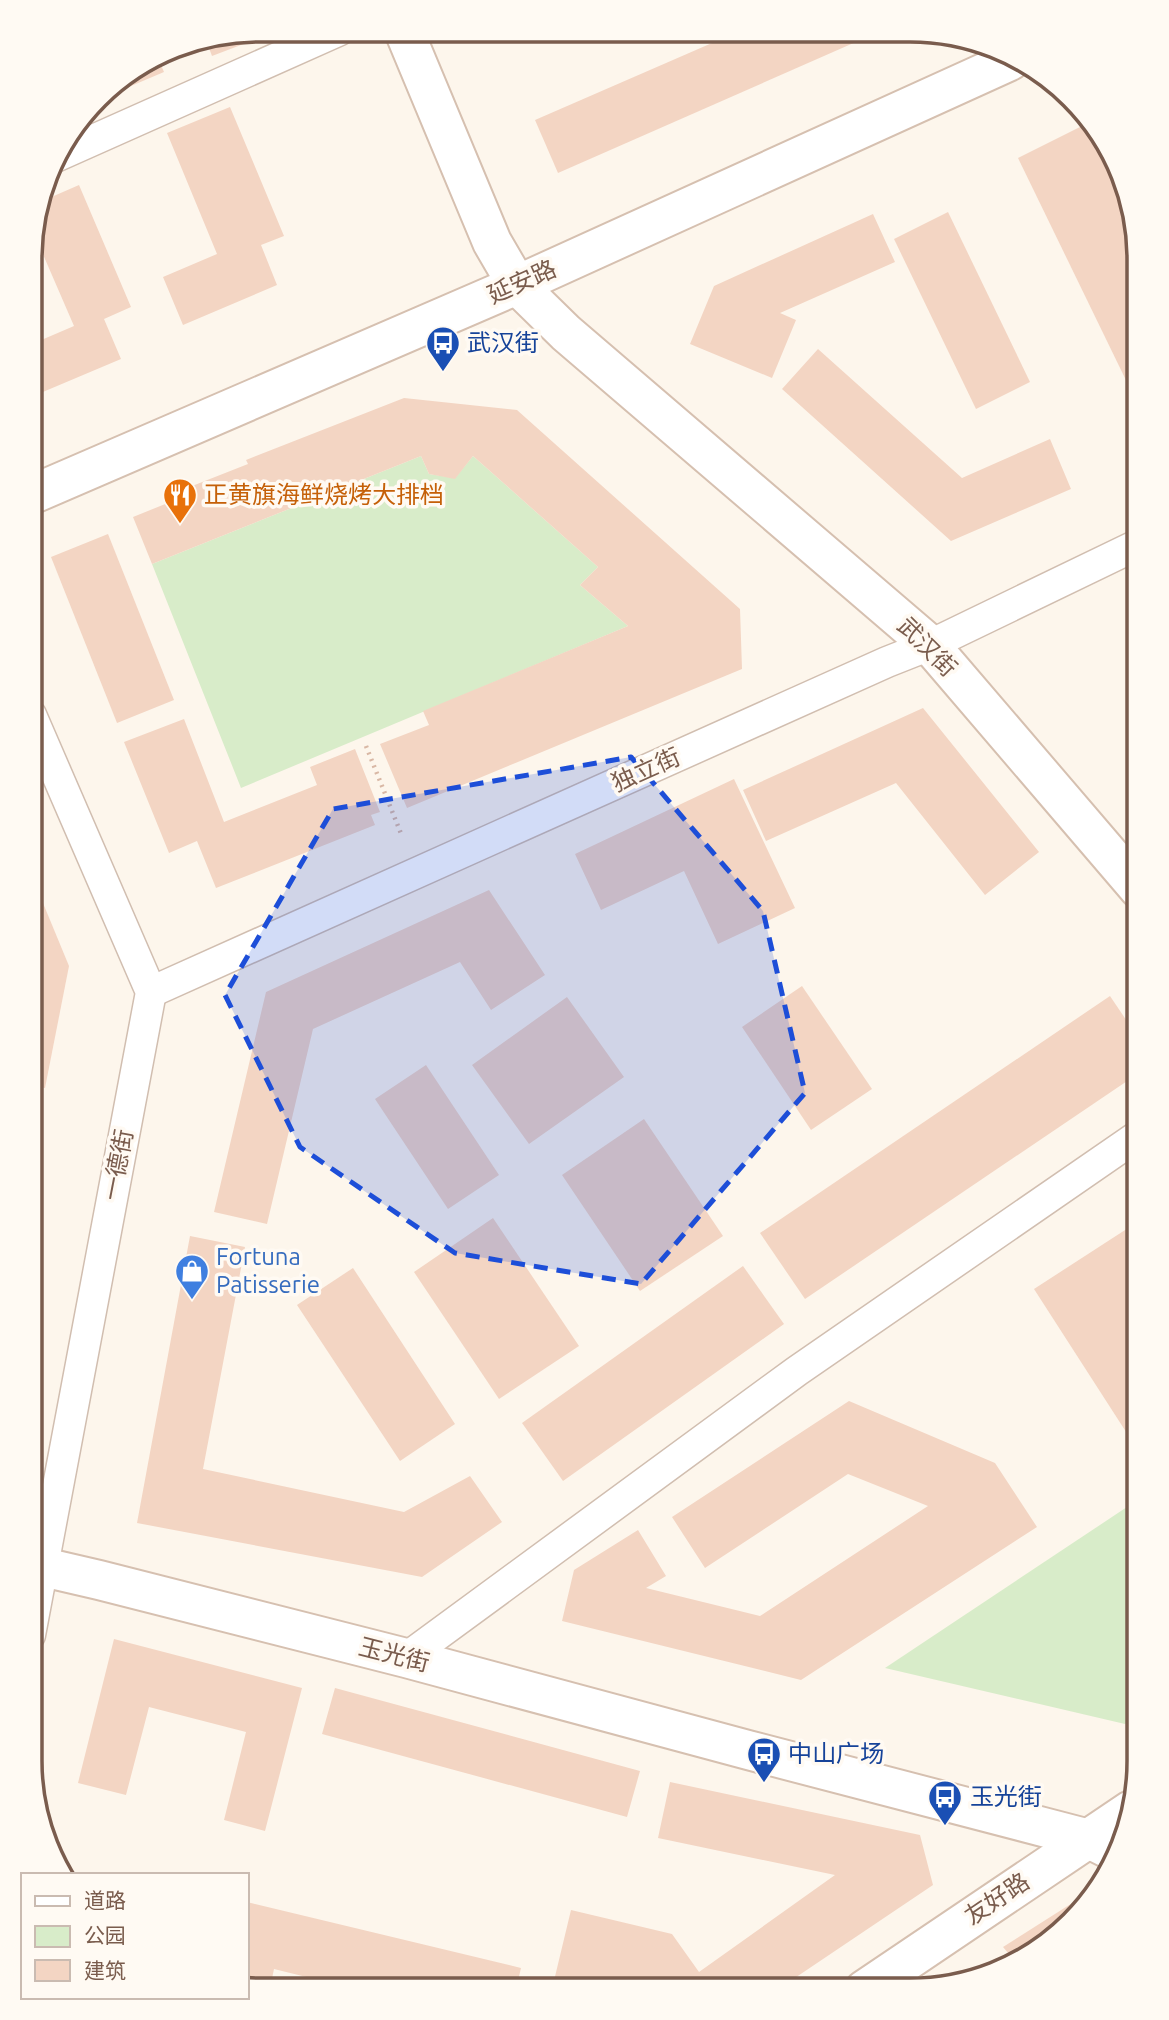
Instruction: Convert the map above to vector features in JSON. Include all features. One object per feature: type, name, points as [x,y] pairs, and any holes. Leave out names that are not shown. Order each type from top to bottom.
[{"type":"main road","name":"武汉街","points":[[409,42],[492,242],[517,285],[566,333],[929,645],[1127,875]]},
{"type":"main road","name":"延安路","points":[[42,490],[517,285],[1003,64]]},
{"type":"main road","name":"玉光街","points":[[42,1567],[406,1658],[1104,1846]]},
{"type":"main road","name":"友好路","points":[[884,1978],[1104,1846],[1115,1832]]},
{"type":"street","points":[[71,150],[313,42]]},
{"type":"street","name":"独立街","points":[[151,992],[929,645],[1127,550]]},
{"type":"street","points":[[42,740],[151,992]]},
{"type":"street","name":"一德街","points":[[42,1536],[151,992]]},
{"type":"street","points":[[406,1658],[797,1371],[1127,1143]]},
{"type":"path","points":[[366,746],[402,836]]},
{"type":"highlighted area","points":[[631,757],[763,911],[805,1093],[641,1284],[455,1253],[300,1147],[225,995],[333,809]]},
{"type":"green space","points":[[421,456],[429,474],[455,478],[473,456],[598,567],[580,585],[628,626],[241,788],[152,564]]},
{"type":"green space","points":[[1127,1507],[1125,1724],[885,1668]]},
{"type":"building","points":[[249,42],[212,56],[209,48]]},
{"type":"building","points":[[714,42],[856,42],[558,173],[535,120]]},
{"type":"building","points":[[161,66],[164,72],[125,88]]},
{"type":"building","points":[[230,107],[284,236],[261,245],[277,285],[183,325],[163,277],[217,254],[167,133]]},
{"type":"building","points":[[1081,126],[1098,150],[1120,203],[1125,231],[1127,382],[1018,158]]},
{"type":"building","points":[[79,185],[131,307],[104,319],[121,359],[42,392],[42,340],[74,326],[42,253],[51,197]]},
{"type":"building","points":[[948,212],[1030,382],[976,409],[894,239]]},
{"type":"building","points":[[873,214],[895,262],[780,313],[796,320],[772,378],[690,344],[714,286]]},
{"type":"building","points":[[818,349],[962,478],[1050,439],[1071,489],[951,541],[782,389]]},
{"type":"building","points":[[404,398],[517,410],[740,609],[742,669],[407,808],[380,744],[429,725],[423,711],[628,626],[580,585],[598,567],[473,456],[455,479],[429,474],[421,456],[152,564],[133,517],[190,494],[187,488],[248,464],[246,460]]},
{"type":"building","points":[[108,534],[174,700],[117,723],[51,557]]},
{"type":"building","points":[[923,708],[1039,852],[985,895],[896,783],[766,841],[743,790]]},
{"type":"building","points":[[184,719],[224,822],[317,785],[310,767],[355,749],[380,812],[371,815],[375,825],[216,888],[197,841],[169,853],[124,742]]},
{"type":"building","points":[[734,779],[795,908],[718,944],[684,871],[601,910],[575,854]]},
{"type":"building","points":[[489,890],[545,975],[491,1010],[460,962],[313,1029],[267,1224],[214,1212],[266,992]]},
{"type":"building","points":[[42,901],[69,966],[45,1088],[42,1087]]},
{"type":"building","points":[[802,986],[872,1089],[811,1130],[742,1027]]},
{"type":"building","points":[[1110,996],[1127,1021],[1127,1081],[805,1299],[760,1233]]},
{"type":"building","points":[[567,997],[624,1077],[529,1144],[472,1065]]},
{"type":"building","points":[[426,1065],[499,1175],[448,1209],[375,1099]]},
{"type":"building","points":[[644,1119],[723,1236],[640,1291],[562,1175]]},
{"type":"building","points":[[493,1218],[579,1346],[499,1399],[414,1272]]},
{"type":"building","points":[[1127,1229],[1127,1433],[1034,1289]]},
{"type":"building","points":[[190,1236],[245,1247],[203,1469],[404,1512],[470,1476],[502,1522],[422,1577],[137,1523]]},
{"type":"building","points":[[743,1266],[784,1324],[563,1481],[522,1423]]},
{"type":"building","points":[[353,1268],[455,1424],[400,1461],[297,1305]]},
{"type":"building","points":[[849,1401],[995,1463],[1037,1527],[801,1680],[562,1621],[574,1570],[638,1530],[666,1576],[646,1588],[760,1616],[928,1506],[848,1474],[705,1568],[672,1517]]},
{"type":"building","points":[[114,1639],[302,1688],[265,1831],[224,1820],[246,1732],[149,1707],[126,1795],[78,1783]]},
{"type":"building","points":[[335,1688],[640,1771],[627,1817],[322,1734]]},
{"type":"building","points":[[670,1782],[920,1835],[933,1885],[795,1978],[555,1978],[571,1910],[672,1934],[699,1972],[835,1875],[658,1838]]},
{"type":"building","points":[[248,1902],[521,1968],[519,1978],[310,1978],[274,1969],[272,1978],[248,1977]]},
{"type":"building","points":[[1074,1902],[1042,1933],[1018,1949],[1009,1954],[1003,1947]]},
{"type":"place","name":"武汉街","points":[[443,373]]},
{"type":"place","name":"正黄旗海鲜烧烤大排档","points":[[180,525]]},
{"type":"place","name":"Fortuna Patisserie","points":[[192,1301]]},
{"type":"place","name":"中山广场","points":[[764,1784]]},
{"type":"place","name":"玉光街","points":[[945,1827]]}]
